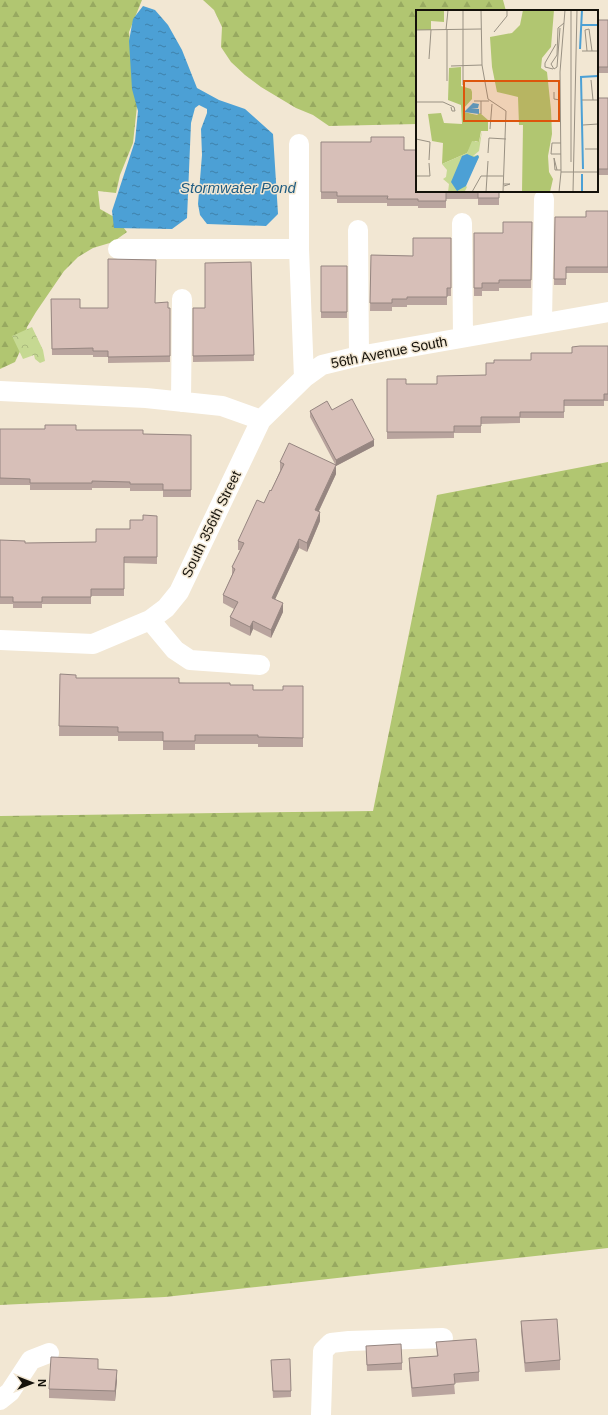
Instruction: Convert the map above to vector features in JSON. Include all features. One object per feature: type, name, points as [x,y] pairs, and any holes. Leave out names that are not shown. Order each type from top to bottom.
[{"type":"street","points":[[299,144],[299,249],[304,378]]},
{"type":"street","points":[[542,324],[544,199]]},
{"type":"street","points":[[462,223],[463,337]]},
{"type":"street","points":[[358,230],[359,356]]},
{"type":"street","points":[[118,249],[299,249]]},
{"type":"street","points":[[181,402],[182,299]]},
{"type":"street","name":"56th Avenue South","points":[[261,420],[304,378],[322,365],[359,356],[608,312]]},
{"type":"street","points":[[0,391],[146,398],[222,406],[261,420]]},
{"type":"street","name":"South 356th Street","points":[[0,640],[93,644],[150,620],[166,608],[179,592],[261,420]]},
{"type":"street","points":[[150,620],[175,650],[190,660],[260,665]]},
{"type":"street","points":[[321,1415],[323,1351],[331,1343],[442,1338]]},
{"type":"street","points":[[0,1400],[10,1392],[31,1360],[49,1353]]},
{"type":"green space","points":[[0,0],[142,0],[129,32],[137,106],[133,143],[120,175],[116,193],[98,191],[100,209],[116,218],[127,232],[113,242],[93,248],[78,257],[64,271],[27,327],[23,345],[15,362],[0,369]]},
{"type":"green space","points":[[203,0],[503,0],[506,10],[416,10],[416,124],[329,126],[313,115],[296,108],[261,87],[231,62],[221,47],[222,27],[214,10]]},
{"type":"green space","points":[[32,327],[43,350],[45,361],[40,363],[35,359],[34,355],[23,359],[12,336]]},
{"type":"green space","points":[[608,462],[608,1248],[165,1297],[0,1305],[0,816],[373,811],[437,495]]},
{"type":"water","name":"Stormwater Pond","points":[[143,6],[155,10],[168,25],[182,50],[197,88],[219,100],[245,109],[273,134],[278,214],[266,226],[207,224],[200,215],[198,204],[202,155],[201,129],[207,109],[199,105],[195,108],[191,123],[187,218],[172,229],[114,228],[112,211],[135,141],[138,111],[132,89],[129,41],[133,19]]},
{"type":"building","points":[[598,20],[608,20],[608,67],[598,67]]},
{"type":"building","points":[[598,98],[608,98],[608,169],[598,169]]},
{"type":"building","points":[[371,137],[404,137],[404,150],[416,150],[416,192],[446,192],[446,201],[387,199],[388,196],[337,196],[337,192],[321,192],[321,142],[371,142]]},
{"type":"building","points":[[478,192],[499,192],[499,198],[478,198]]},
{"type":"building","points":[[586,211],[608,211],[608,267],[566,267],[566,279],[554,279],[555,217],[586,217]]},
{"type":"building","points":[[503,222],[532,222],[531,280],[499,280],[499,283],[482,283],[482,288],[474,288],[474,233],[503,233]]},
{"type":"building","points":[[413,238],[451,238],[451,288],[447,288],[447,297],[407,297],[407,299],[392,299],[392,303],[370,303],[371,255],[413,256]]},
{"type":"building","points":[[108,259],[156,260],[155,303],[168,302],[168,308],[170,308],[170,356],[108,357],[108,351],[93,351],[93,348],[52,349],[51,299],[80,299],[80,308],[108,308]]},
{"type":"building","points":[[251,262],[254,355],[193,356],[193,308],[205,308],[205,263]]},
{"type":"building","points":[[321,266],[347,266],[347,312],[321,312]]},
{"type":"building","points":[[608,346],[608,394],[604,394],[604,400],[564,400],[564,412],[520,412],[520,417],[481,417],[481,426],[454,426],[454,432],[387,432],[387,379],[406,379],[406,384],[437,384],[437,376],[486,375],[486,363],[494,363],[494,360],[531,360],[531,353],[572,353],[572,347]]},
{"type":"building","points":[[352,399],[374,440],[336,460],[310,411],[327,401],[332,410]]},
{"type":"building","points":[[45,425],[76,425],[76,430],[143,430],[143,434],[191,435],[191,490],[163,490],[163,484],[130,484],[130,482],[92,481],[92,483],[30,483],[30,479],[0,478],[0,429],[45,429]]},
{"type":"building","points":[[289,443],[336,465],[315,510],[320,512],[307,543],[299,539],[272,598],[283,603],[271,630],[253,621],[250,627],[230,617],[238,602],[223,595],[235,569],[232,567],[244,543],[238,541],[257,500],[264,503],[270,490],[271,491],[284,464],[280,462]]},
{"type":"building","points":[[143,515],[157,516],[157,557],[124,557],[124,589],[91,589],[91,597],[42,597],[42,602],[13,602],[13,597],[0,597],[0,540],[25,541],[25,543],[96,542],[96,529],[130,529],[130,520],[143,520]]},
{"type":"building","points":[[60,674],[76,675],[76,678],[179,678],[179,683],[230,683],[230,685],[253,685],[253,690],[283,690],[283,686],[303,686],[303,738],[258,737],[258,735],[195,735],[195,741],[163,741],[163,732],[118,732],[118,727],[59,726]]},
{"type":"building","points":[[557,1319],[560,1360],[525,1363],[521,1321]]},
{"type":"building","points":[[476,1339],[479,1372],[454,1374],[455,1384],[412,1388],[409,1358],[438,1356],[436,1342]]},
{"type":"building","points":[[401,1344],[402,1363],[367,1365],[366,1346]]},
{"type":"building","points":[[51,1357],[98,1359],[98,1369],[117,1370],[115,1391],[49,1389]]},
{"type":"building","points":[[290,1359],[291,1391],[273,1391],[271,1360]]}]
